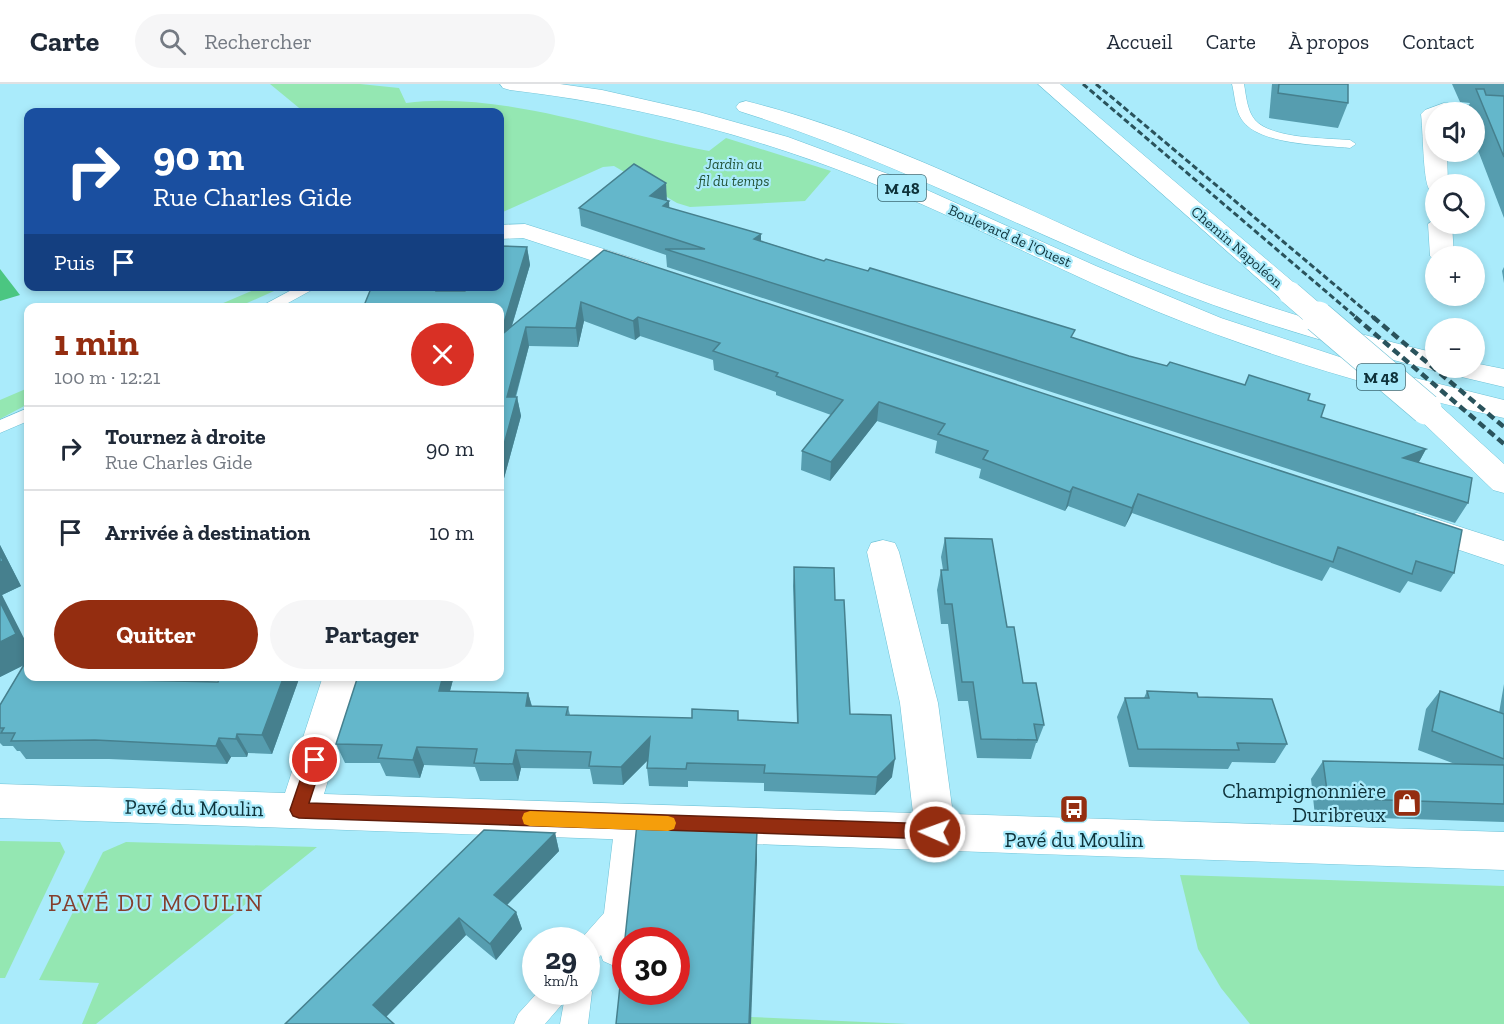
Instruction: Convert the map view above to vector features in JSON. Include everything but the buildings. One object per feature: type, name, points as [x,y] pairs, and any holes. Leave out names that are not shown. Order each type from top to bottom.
[{"type":"street","name":"Boulevard de l'Ouest","points":[[510,84],[647,105],[775,139],[869,174],[1118,286],[1217,325],[1360,371],[1504,409]]},
{"type":"street","name":"Chemin Napoléon","points":[[1048,84],[1426,410],[1504,482]]},
{"type":"street","name":"Boulevard de l'Ouest","points":[[726,102],[851,141],[1178,282],[1316,330],[1425,359]]},
{"type":"street","points":[[1485,112],[1504,114]]},
{"type":"street","points":[[506,231],[537,235],[662,276]]},
{"type":"street","points":[[1485,374],[1504,378]]},
{"type":"street","points":[[1388,515],[1504,553]]},
{"type":"street","points":[[883,552],[919,703],[935,832]]},
{"type":"street","points":[[299,810],[338,681]]},
{"type":"street","name":"Pavé du Moulin","points":[[0,801],[1504,851]]},
{"type":"lane","points":[[1238,84],[1246,116],[1259,129],[1279,135],[1350,144]]},
{"type":"lane","points":[[276,303],[301,291]]},
{"type":"lane","points":[[0,427],[24,416]]},
{"type":"lane","points":[[615,927],[627,822]]},
{"type":"lane","points":[[600,937],[616,918]]},
{"type":"lane","points":[[528,1024],[544,1005]]},
{"type":"lane","points":[[574,1024],[577,1005]]},
{"type":"green space","name":"Jardin au fil du temps","points":[[270,84],[360,84],[399,88],[406,103],[442,101],[518,108],[709,151],[726,138],[831,171],[805,201],[690,207],[677,203],[614,166],[603,167],[504,212],[504,108],[299,108]]},
{"type":"green space","points":[[0,269],[20,295],[0,301]]},
{"type":"green space","points":[[251,291],[274,291],[247,303],[223,303]]},
{"type":"green space","points":[[24,390],[24,406],[0,419],[0,400]]},
{"type":"green space","points":[[0,841],[60,842],[65,852],[5,978],[0,978]]},
{"type":"green space","points":[[126,842],[317,847],[96,1024],[82,1024],[99,983],[39,980],[103,852]]},
{"type":"green space","points":[[1180,875],[1504,886],[1504,1024],[1250,1024],[1221,988],[1198,949]]},
{"type":"green space","points":[[751,1017],[909,1024],[751,1024]]},
{"type":"railway","points":[[1083,84],[1357,318]]},
{"type":"railway","points":[[1096,84],[1374,318]]},
{"type":"railway","points":[[1355,317],[1504,444]]},
{"type":"railway","points":[[1373,317],[1504,427]]},
{"type":"slow traffic","points":[[530,818],[668,823]]},
{"type":"place","name":"Champignonnière Duribreux","points":[[1407,803]]},
{"type":"place","name":"Pavé du Moulin","points":[[1074,809]]},
{"type":"district","name":"PAVÉ DU MOULIN","points":[[156,903]]},
{"type":"route","points":[[315,760],[299,810],[935,832]]}]
